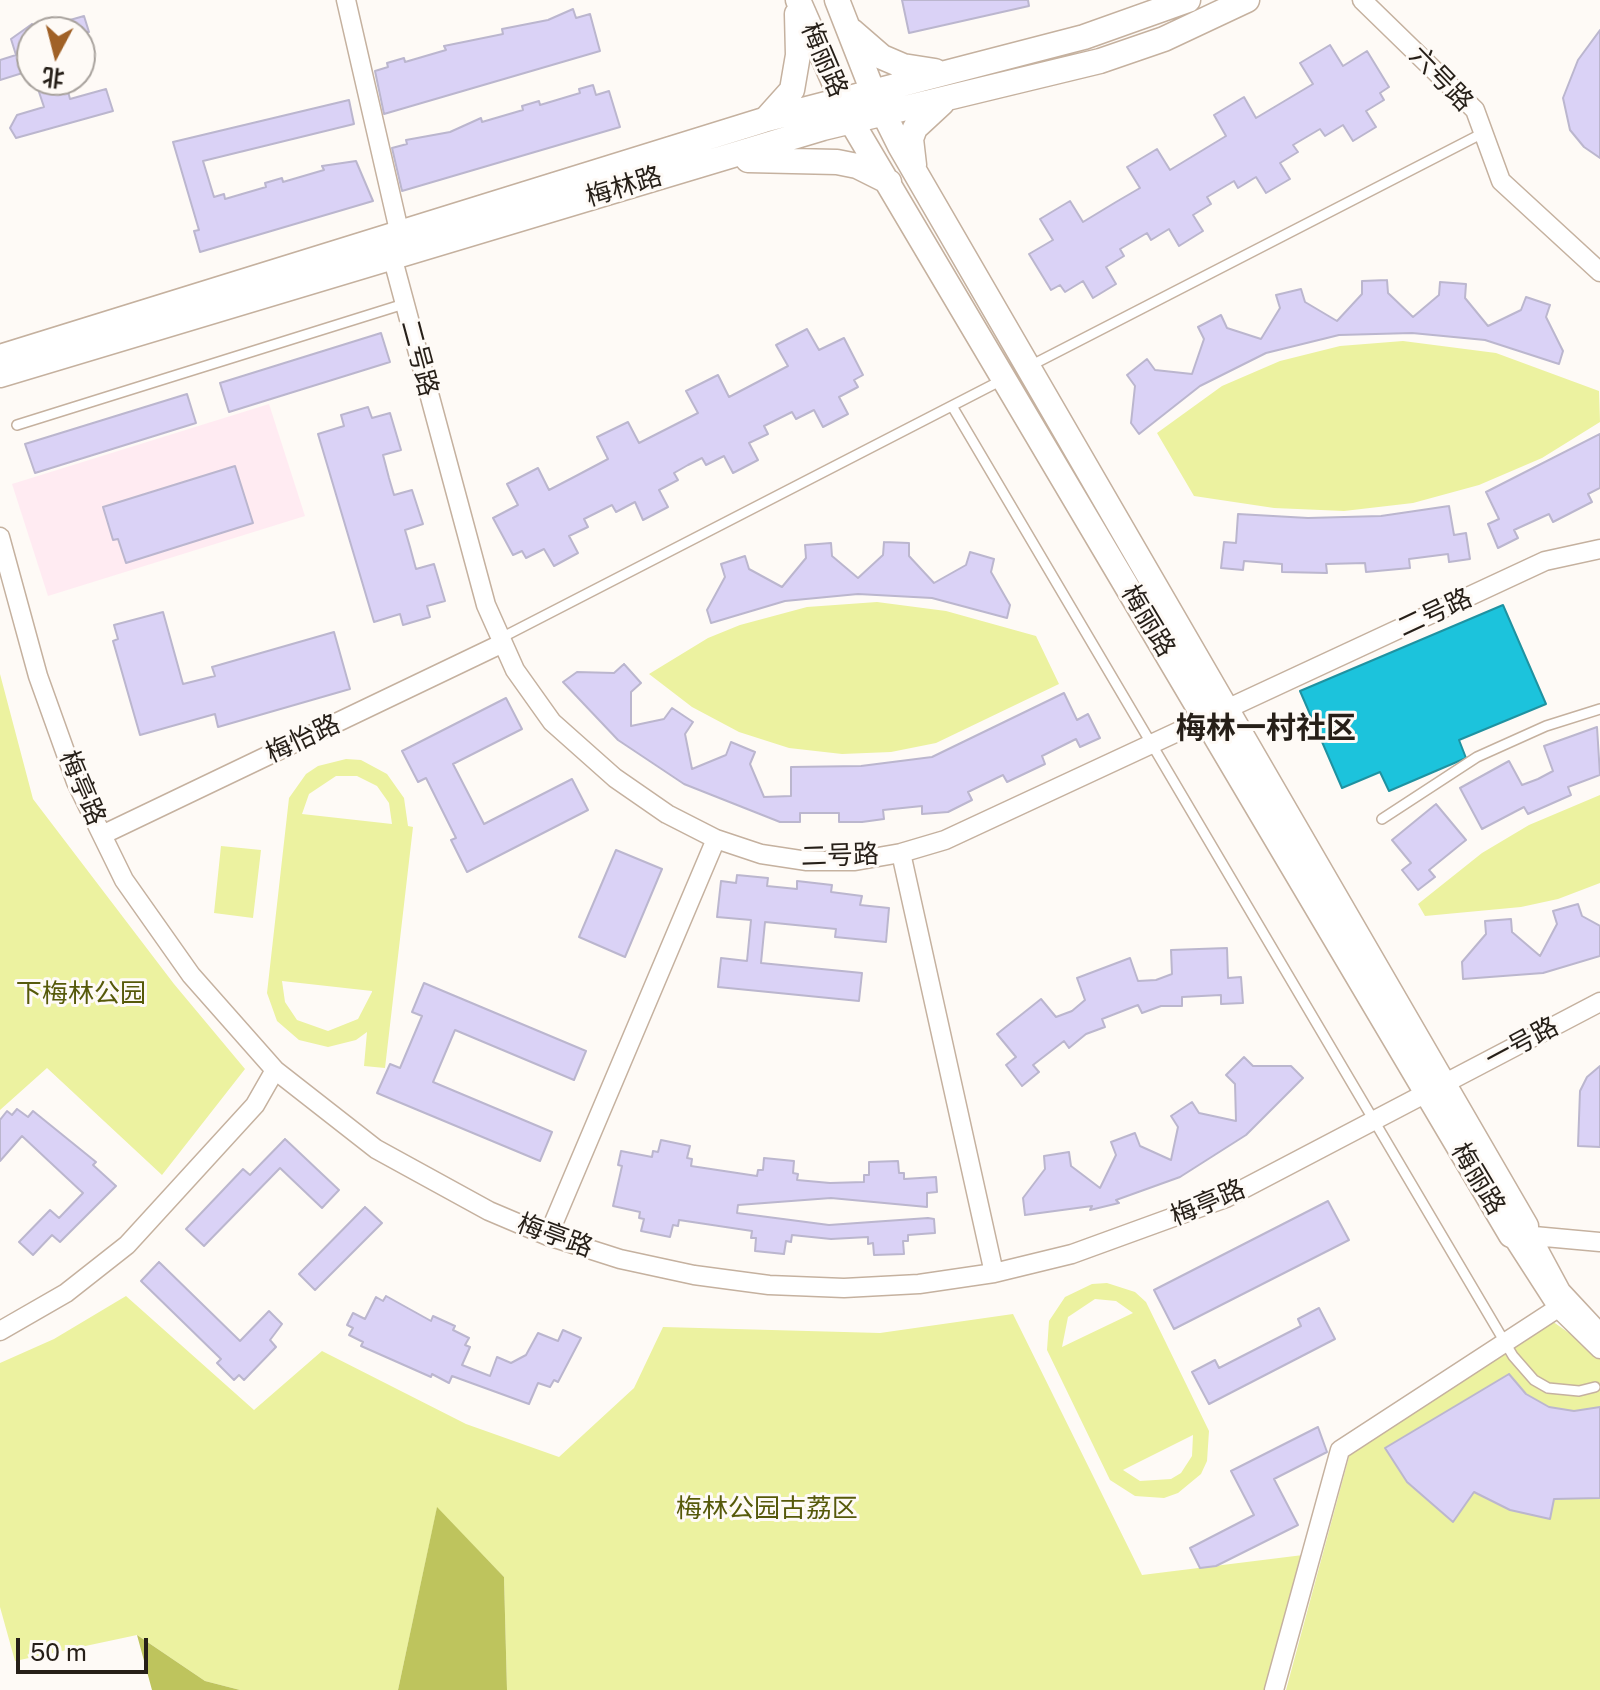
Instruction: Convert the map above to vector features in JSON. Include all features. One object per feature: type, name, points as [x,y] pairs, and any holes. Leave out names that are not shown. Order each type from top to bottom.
[{"type":"main road","name":"梅丽路","points":[[798,0],[846,110],[1005,379],[1217,715]]},
{"type":"main road","points":[[764,120],[786,100],[795,78],[798,0]]},
{"type":"main road","name":"梅丽路","points":[[837,0],[877,103],[922,186],[1028,367],[1217,715],[1523,1232]]},
{"type":"main road","name":"梅林路","points":[[0,375],[396,246],[764,120],[877,103],[969,68],[1140,20],[1188,0]]},
{"type":"main road","name":"梅林路","points":[[877,103],[946,99],[1100,61],[1164,39],[1247,0]]},
{"type":"main road","points":[[847,25],[865,45],[903,66],[926,71],[969,68]]},
{"type":"main road","points":[[922,186],[912,161],[911,139],[922,118],[946,99]]},
{"type":"main road","name":"梅林路","points":[[0,357],[702,163],[846,110]]},
{"type":"main road","points":[[702,163],[761,159],[828,161],[857,166],[889,182]]},
{"type":"street","name":"二号路","points":[[346,0],[396,246],[404,304],[486,605],[515,670],[552,722],[615,778],[667,814],[716,839],[761,854],[807,861],[855,861],[901,853],[945,840],[1545,561],[1600,549]]},
{"type":"street","name":"六号路","points":[[1362,0],[1475,110],[1501,181],[1600,272]]},
{"type":"street","name":"梅亭路","points":[[0,537],[38,676],[76,782],[124,880],[191,975],[275,1070],[376,1149],[431,1182],[548,1236],[635,1262],[694,1275],[769,1285],[844,1288],[919,1284],[994,1273],[1072,1254],[1226,1198],[1436,1089]]},
{"type":"street","name":"梅怡路","points":[[102,835],[502,641]]},
{"type":"street","points":[[548,1236],[716,839]]},
{"type":"street","points":[[901,853],[994,1273]]},
{"type":"street","name":"一号路","points":[[1436,1089],[1600,1002]]},
{"type":"street","points":[[0,1331],[66,1293],[127,1245],[255,1105],[275,1070]]},
{"type":"street","points":[[1523,1232],[1600,1242]]},
{"type":"street","points":[[1523,1232],[1558,1308],[1600,1349]]},
{"type":"street","points":[[1523,1232],[1561,1291],[1600,1333]]},
{"type":"street","points":[[1274,1690],[1340,1450],[1558,1308]]},
{"type":"lane","points":[[502,641],[1483,133]]},
{"type":"lane","points":[[17,425],[404,304]]},
{"type":"lane","points":[[952,406],[1522,1370],[1548,1388],[1579,1391],[1595,1387]]},
{"type":"lane","points":[[1382,819],[1477,757],[1546,726],[1600,709]]},
{"type":"shaded area","points":[[269,404],[305,516],[48,596],[12,484]]},
{"type":"green space","points":[[1403,341],[1496,353],[1599,391],[1600,422],[1542,458],[1479,485],[1413,503],[1344,511],[1274,508],[1194,496],[1157,433],[1222,386],[1280,361],[1340,346]]},
{"type":"green space","points":[[877,602],[946,611],[1036,636],[1059,684],[936,743],[891,752],[842,754],[789,748],[739,732],[692,707],[649,674],[708,638],[740,625],[807,607]]},
{"type":"green space","name":"下梅林公园","points":[[0,674],[33,799],[174,984],[245,1069],[162,1175],[47,1068],[0,1110]]},
{"type":"green space","points":[[346,759],[361,760],[387,774],[404,798],[408,826],[413,827],[385,1068],[364,1066],[367,1032],[356,1040],[328,1047],[299,1040],[277,1021],[267,993],[289,798],[306,774],[318,766]],"holes":[[[336,776],[357,776],[377,786],[389,803],[392,824],[302,814],[309,794]],[[282,981],[372,991],[372,992],[358,1019],[328,1031],[297,1020],[285,1002]]]},
{"type":"green space","points":[[1600,795],[1600,883],[1558,899],[1521,907],[1425,916],[1418,904],[1482,853],[1529,825]]},
{"type":"green space","points":[[221,846],[261,850],[253,918],[214,913]]},
{"type":"green space","points":[[1107,1283],[1135,1292],[1146,1302],[1209,1431],[1207,1461],[1201,1474],[1178,1493],[1164,1498],[1135,1496],[1110,1480],[1047,1350],[1049,1321],[1065,1297],[1092,1284]],"holes":[[[1095,1299],[1116,1301],[1133,1313],[1062,1347],[1068,1317]],[[1193,1435],[1192,1456],[1181,1473],[1171,1479],[1140,1481],[1123,1470]]]},
{"type":"green space","name":"梅林公园古荔区","points":[[126,1296],[254,1410],[322,1351],[466,1424],[559,1457],[634,1388],[663,1327],[880,1333],[1013,1314],[1142,1575],[1303,1555],[1265,1690],[507,1690],[504,1577],[437,1508],[398,1690],[240,1690],[205,1681],[137,1635],[15,1661],[0,1607],[0,1363],[54,1339]]},
{"type":"green space","points":[[1552,1321],[1600,1355],[1600,1690],[1286,1690],[1350,1453]]},
{"type":"green space","points":[[437,1507],[504,1577],[507,1690],[398,1690]]},
{"type":"green space","points":[[137,1635],[205,1681],[240,1690],[152,1690]]},
{"type":"water","points":[[1503,605],[1546,704],[1459,740],[1466,758],[1389,791],[1380,772],[1342,788],[1300,691]]},
{"type":"building","points":[[902,0],[1028,0],[1029,6],[909,33]]},
{"type":"building","points":[[573,9],[576,18],[590,14],[600,51],[384,114],[375,71],[388,67],[387,63],[404,58],[405,62],[446,50],[444,46],[503,34],[502,29],[548,20]]},
{"type":"building","points":[[1600,30],[1600,158],[1584,147],[1570,130],[1563,98],[1578,60]]},
{"type":"building","points":[[16,35],[16,55],[11,39]]},
{"type":"building","points":[[1330,45],[1343,66],[1367,51],[1389,87],[1380,93],[1384,100],[1366,111],[1376,127],[1353,141],[1343,125],[1325,136],[1320,129],[1293,145],[1298,152],[1280,163],[1290,179],[1266,193],[1256,177],[1238,188],[1234,181],[1207,197],[1211,204],[1193,215],[1203,231],[1179,246],[1169,229],[1151,240],[1147,233],[1120,249],[1124,256],[1106,267],[1116,284],[1093,298],[1083,281],[1065,292],[1060,285],[1051,290],[1029,254],[1053,240],[1040,219],[1070,201],[1083,222],[1140,188],[1127,167],[1157,149],[1170,170],[1226,136],[1214,115],[1244,97],[1256,118],[1313,84],[1300,63]]},
{"type":"building","points":[[16,55],[16,75],[0,80],[0,60]]},
{"type":"building","points":[[593,85],[596,95],[609,91],[620,127],[402,191],[392,148],[407,144],[406,140],[450,132],[481,118],[482,122],[523,110],[522,106],[539,101],[540,105],[580,93],[579,89]]},
{"type":"building","points":[[106,89],[113,111],[16,138],[10,128],[17,115],[44,107],[40,96],[69,96],[70,99],[96,96],[96,92]]},
{"type":"building","points":[[349,100],[354,124],[203,161],[214,197],[224,194],[225,199],[266,187],[265,183],[282,178],[283,182],[324,170],[322,166],[356,161],[373,201],[200,252],[194,231],[199,230],[173,142]]},
{"type":"building","points":[[1387,280],[1388,293],[1413,317],[1439,295],[1440,282],[1466,284],[1465,298],[1488,326],[1521,310],[1526,297],[1550,305],[1546,317],[1563,351],[1559,364],[1485,340],[1412,333],[1339,335],[1266,353],[1200,386],[1139,434],[1131,423],[1135,386],[1127,375],[1147,359],[1155,370],[1192,374],[1204,339],[1198,327],[1221,315],[1227,328],[1261,339],[1280,308],[1276,295],[1301,289],[1305,302],[1337,321],[1362,294],[1362,281]]},
{"type":"building","points":[[807,329],[819,350],[844,338],[863,375],[854,380],[858,387],[839,397],[848,414],[823,427],[814,410],[796,419],[792,412],[764,426],[768,434],[749,443],[758,460],[733,473],[724,456],[706,465],[702,458],[688,465],[674,473],[678,480],[659,490],[668,507],[643,520],[635,502],[616,512],[612,505],[584,519],[588,527],[569,536],[578,553],[554,566],[544,549],[526,558],[522,551],[513,555],[493,518],[518,505],[507,484],[538,468],[549,490],[608,459],[597,437],[628,422],[639,443],[698,413],[686,391],[718,375],[729,397],[788,366],[776,345]]},
{"type":"building","points":[[381,333],[390,362],[229,412],[220,383]]},
{"type":"building","points":[[187,394],[196,423],[35,473],[25,444]]},
{"type":"building","points":[[368,407],[372,418],[390,413],[401,450],[383,455],[389,478],[394,495],[412,490],[423,524],[405,530],[416,569],[434,564],[445,601],[427,606],[430,617],[403,625],[400,614],[374,622],[318,434],[344,426],[341,415]]},
{"type":"building","points":[[1600,434],[1600,488],[1588,494],[1592,502],[1553,522],[1549,514],[1514,530],[1518,538],[1498,548],[1488,524],[1499,519],[1486,492]]},
{"type":"building","points":[[235,466],[253,523],[126,563],[118,539],[113,540],[103,507]]},
{"type":"building","points":[[1449,506],[1454,535],[1466,533],[1470,559],[1449,562],[1448,554],[1409,559],[1410,568],[1366,572],[1365,563],[1326,564],[1327,573],[1282,572],[1282,564],[1244,561],[1243,570],[1221,568],[1224,542],[1236,543],[1238,514],[1308,518],[1381,516]]},
{"type":"building","points":[[884,542],[909,543],[909,556],[934,583],[966,565],[970,552],[994,559],[991,572],[1010,605],[1007,618],[932,598],[858,594],[785,601],[711,623],[707,610],[725,577],[721,564],[745,556],[749,569],[782,587],[806,558],[805,545],[831,543],[832,556],[858,578],[883,555]]},
{"type":"building","points":[[163,612],[183,684],[215,676],[212,667],[334,632],[350,689],[218,727],[215,714],[140,735],[113,641],[118,639],[114,625]]},
{"type":"building","points":[[624,664],[641,683],[631,692],[631,726],[664,719],[672,708],[693,722],[685,734],[692,769],[726,755],[731,742],[755,752],[750,764],[764,797],[791,796],[791,767],[861,766],[932,757],[1064,693],[1077,720],[1088,714],[1100,738],[1080,747],[1076,739],[1042,756],[1045,764],[1007,782],[1003,775],[968,792],[972,800],[948,812],[922,814],[922,806],[883,810],[884,819],[862,822],[839,822],[839,813],[800,813],[800,822],[780,822],[684,784],[618,740],[563,682],[577,672],[614,673]]},
{"type":"building","points":[[506,698],[522,729],[453,764],[484,824],[572,779],[588,810],[467,872],[451,840],[456,838],[426,778],[418,782],[402,751]]},
{"type":"building","points":[[1597,727],[1600,775],[1568,787],[1571,795],[1528,814],[1524,807],[1482,829],[1460,788],[1509,761],[1522,785],[1538,779],[1553,771],[1544,746]]},
{"type":"building","points":[[1436,804],[1466,840],[1429,870],[1435,877],[1418,890],[1402,870],[1411,863],[1392,840]]},
{"type":"building","points":[[616,850],[662,869],[625,957],[579,937]]},
{"type":"building","points":[[737,875],[768,878],[767,886],[797,889],[797,881],[832,885],[831,892],[862,896],[860,905],[889,908],[886,942],[835,937],[836,929],[765,922],[761,963],[862,973],[859,1001],[718,987],[721,958],[747,961],[751,920],[717,917],[721,881],[736,883]]},
{"type":"building","points":[[1578,904],[1582,916],[1600,926],[1600,956],[1543,973],[1463,979],[1462,962],[1486,934],[1485,921],[1511,919],[1512,932],[1540,956],[1557,924],[1553,911]]},
{"type":"building","points":[[1227,948],[1228,978],[1241,977],[1243,1003],[1221,1004],[1221,995],[1182,997],[1182,1006],[1161,1006],[1142,1013],[1138,1005],[1102,1019],[1105,1027],[1086,1034],[1069,1048],[1064,1041],[1033,1065],[1039,1072],[1022,1086],[1006,1065],[1016,1057],[997,1034],[1041,999],[1056,1017],[1072,1011],[1085,1000],[1077,978],[1130,958],[1138,981],[1156,980],[1172,974],[1171,950]]},
{"type":"building","points":[[424,983],[586,1051],[574,1080],[455,1030],[433,1082],[552,1132],[540,1161],[377,1093],[390,1064],[400,1068],[422,1016],[412,1012]]},
{"type":"building","points":[[1244,1057],[1253,1066],[1291,1066],[1303,1078],[1246,1135],[1180,1177],[1116,1200],[1119,1203],[1090,1210],[1092,1206],[1025,1215],[1023,1198],[1045,1169],[1044,1156],[1069,1152],[1071,1166],[1100,1188],[1116,1155],[1111,1142],[1135,1133],[1140,1146],[1171,1160],[1178,1127],[1171,1116],[1192,1102],[1199,1113],[1236,1121],[1235,1084],[1226,1075]]},
{"type":"building","points":[[1600,1066],[1600,1147],[1578,1146],[1580,1091],[1587,1077]]},
{"type":"building","points":[[17,1109],[28,1117],[33,1111],[96,1162],[93,1165],[116,1186],[60,1242],[52,1235],[33,1255],[19,1242],[50,1210],[59,1218],[83,1193],[22,1136],[0,1161],[0,1120],[7,1111],[12,1115]]},
{"type":"building","points":[[285,1139],[339,1190],[322,1208],[280,1168],[204,1246],[186,1229],[243,1169],[250,1175]]},
{"type":"building","points":[[661,1140],[690,1146],[687,1158],[692,1159],[691,1166],[757,1176],[758,1170],[763,1170],[764,1158],[794,1161],[793,1173],[798,1174],[797,1180],[830,1183],[864,1182],[864,1175],[869,1175],[869,1162],[898,1161],[899,1173],[904,1173],[904,1179],[936,1177],[937,1192],[927,1193],[927,1207],[831,1198],[738,1205],[737,1213],[829,1225],[928,1218],[934,1219],[935,1233],[908,1235],[908,1241],[903,1241],[904,1254],[874,1255],[873,1243],[868,1244],[868,1237],[831,1239],[792,1235],[791,1242],[786,1241],[784,1254],[755,1251],[756,1238],[751,1238],[752,1231],[679,1220],[678,1226],[673,1225],[670,1237],[641,1231],[644,1219],[639,1218],[640,1212],[613,1206],[622,1166],[618,1165],[621,1151],[652,1157],[653,1151],[658,1152]]},
{"type":"building","points":[[1328,1201],[1349,1240],[1174,1329],[1154,1290]]},
{"type":"building","points":[[365,1207],[382,1223],[315,1290],[299,1274]]},
{"type":"building","points":[[159,1262],[240,1341],[269,1311],[282,1324],[270,1340],[276,1347],[244,1380],[239,1375],[234,1380],[217,1363],[221,1359],[141,1281]]},
{"type":"building","points":[[386,1296],[431,1321],[433,1316],[455,1326],[453,1330],[469,1338],[465,1345],[470,1347],[462,1365],[490,1376],[497,1357],[511,1363],[526,1355],[538,1333],[558,1341],[563,1330],[581,1338],[558,1382],[554,1380],[550,1387],[538,1383],[529,1404],[452,1376],[449,1383],[432,1374],[431,1377],[361,1346],[363,1342],[349,1335],[353,1328],[347,1325],[353,1313],[365,1319],[376,1297],[383,1301]]},
{"type":"building","points":[[1319,1308],[1335,1339],[1209,1404],[1192,1372],[1215,1360],[1219,1368],[1301,1326],[1298,1319]]},
{"type":"building","points":[[1509,1374],[1526,1394],[1549,1407],[1574,1411],[1600,1407],[1600,1498],[1554,1499],[1550,1519],[1510,1510],[1474,1492],[1453,1522],[1407,1482],[1385,1448]]},
{"type":"building","points":[[1318,1427],[1327,1452],[1274,1479],[1298,1525],[1216,1566],[1200,1568],[1190,1548],[1254,1515],[1231,1471]]},
{"type":"district","name":"梅林一村社区","points":[[1266,729]]}]
